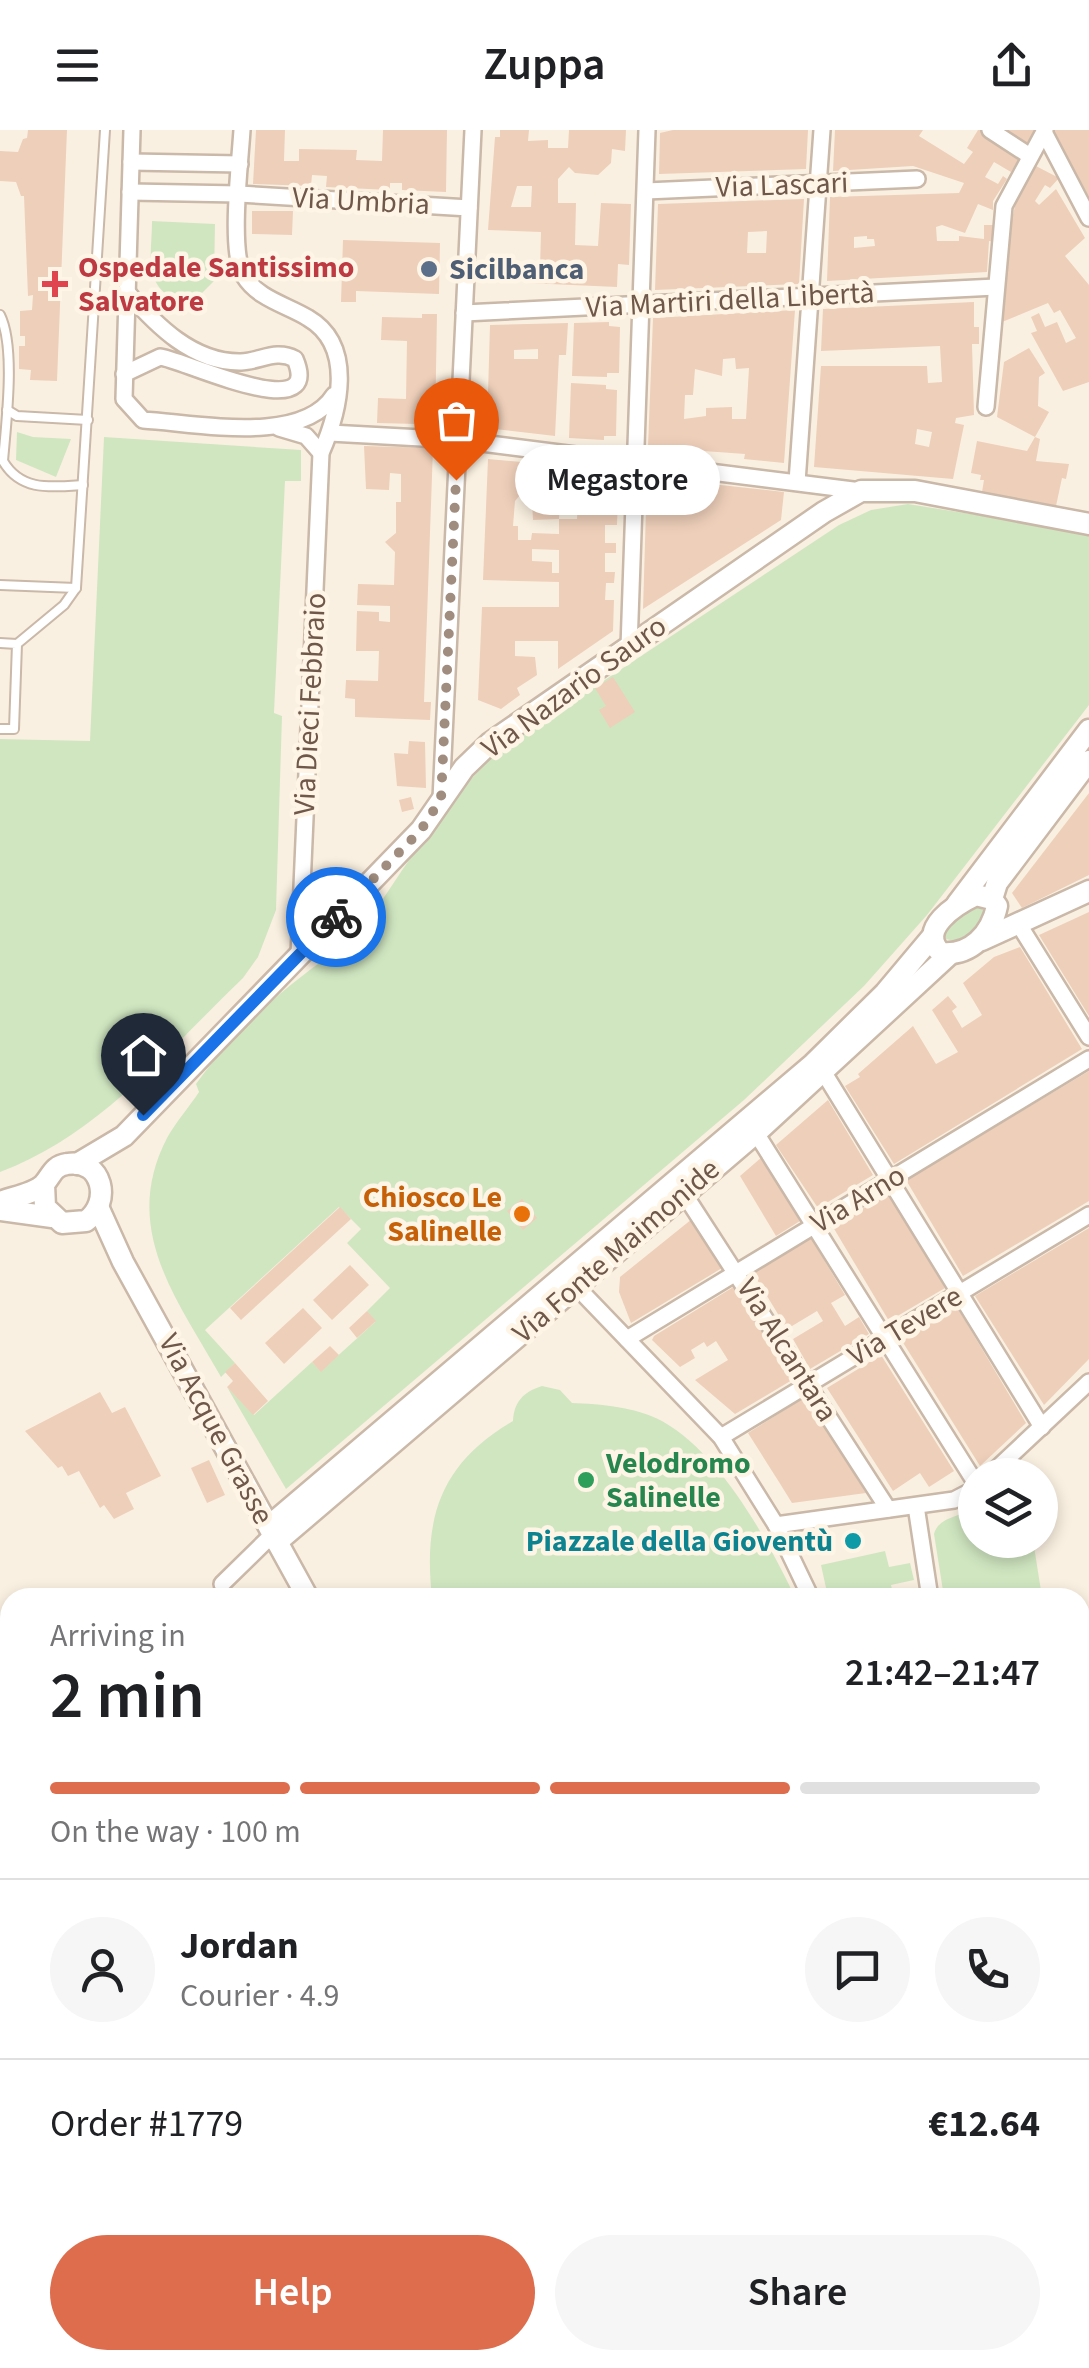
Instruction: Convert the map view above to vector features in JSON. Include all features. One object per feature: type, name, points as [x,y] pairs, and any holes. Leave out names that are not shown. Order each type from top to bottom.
[{"type":"street","points":[[132,130],[124,399],[143,420],[279,428],[306,436],[321,453],[330,433],[340,384],[334,350],[326,334],[310,319],[260,293],[245,279],[236,259],[246,195],[240,164],[242,130]]},
{"type":"street","points":[[441,799],[472,130]]},
{"type":"street","points":[[629,647],[647,130]]},
{"type":"street","points":[[797,482],[822,130]]},
{"type":"street","points":[[990,130],[1030,156]]},
{"type":"street","points":[[986,406],[1004,206],[1044,131]]},
{"type":"street","points":[[1044,131],[1089,218]]},
{"type":"street","points":[[131,162],[240,164]]},
{"type":"street","name":"Via Lascari","points":[[646,191],[918,179]]},
{"type":"street","name":"Via Umbria","points":[[130,192],[469,208]]},
{"type":"street","name":"Via Martiri della Libertà","points":[[464,313],[996,287]]},
{"type":"street","points":[[124,374],[160,357],[222,380],[263,388],[290,390],[300,378],[295,359],[286,354],[240,362],[220,360],[181,343],[157,326],[127,292]]},
{"type":"street","points":[[279,428],[316,415],[326,407],[340,384]]},
{"type":"street","points":[[330,433],[458,440],[862,491]]},
{"type":"street","name":"Via Dieci Febbraio","points":[[300,955],[321,453]]},
{"type":"street","name":"Via Nazario Sauro","points":[[124,1136],[421,830],[464,768],[490,743],[824,512],[862,491],[915,491],[1089,524]]},
{"type":"street","points":[[957,904],[1089,730]]},
{"type":"street","points":[[980,940],[989,930],[997,884],[1089,760]]},
{"type":"street","name":"Via Fonte Maimonide","points":[[570,1280],[756,1133],[950,954],[1089,891]]},
{"type":"street","points":[[957,904],[976,895],[994,902],[1018,923],[1089,1037]]},
{"type":"street","name":"Via Fonte Maimonide","points":[[222,1584],[273,1534],[570,1280],[812,1064],[885,993],[932,937],[944,914],[957,904]]},
{"type":"street","points":[[932,937],[935,948],[950,954]]},
{"type":"street","name":"Via Arno","points":[[626,1339],[1089,1059]]},
{"type":"street","points":[[824,1073],[1042,1427]]},
{"type":"street","points":[[756,1133],[958,1458]]},
{"type":"street","points":[[0,1202],[44,1184],[59,1166],[77,1164],[124,1136]]},
{"type":"street","points":[[0,1210],[86,1221],[99,1209],[102,1186],[124,1136]]},
{"type":"street","points":[[77,1164],[92,1171],[102,1186]]},
{"type":"street","points":[[44,1184],[43,1202],[60,1220],[100,1242],[123,1262]]},
{"type":"street","name":"Via Alcantara","points":[[683,1192],[888,1510]]},
{"type":"street","name":"Via Acque Grasse","points":[[99,1209],[123,1262],[303,1588]]},
{"type":"street","name":"Via Tevere","points":[[722,1437],[1089,1214]]},
{"type":"street","points":[[570,1280],[722,1437],[776,1526],[806,1588]]},
{"type":"street","points":[[1008,1458],[1089,1382]]},
{"type":"street","points":[[776,1526],[958,1497]]},
{"type":"street","points":[[916,1506],[928,1588]]},
{"type":"lane","points":[[0,643],[17,644],[64,605],[76,588],[105,130]]},
{"type":"lane","points":[[0,315],[7,335],[3,461],[21,481],[44,488],[83,485]]},
{"type":"lane","points":[[7,410],[17,416],[88,420]]},
{"type":"lane","points":[[0,585],[76,588]]},
{"type":"lane","points":[[0,729],[14,729],[17,644]]},
{"type":"green space","points":[[152,221],[215,224],[214,281],[199,296],[178,301],[159,287],[152,268]]},
{"type":"green space","points":[[17,432],[71,439],[56,477],[16,460]]},
{"type":"green space","points":[[104,437],[301,450],[301,481],[285,481],[274,713],[282,716],[276,910],[258,957],[243,978],[159,1061],[69,1136],[0,1172],[0,739],[90,741]]},
{"type":"green space","points":[[908,504],[1089,533],[1089,705],[927,915],[864,986],[744,1100],[286,1489],[227,1387],[254,1415],[312,1362],[321,1371],[375,1322],[367,1311],[390,1288],[347,1243],[361,1229],[339,1207],[205,1330],[235,1363],[221,1377],[187,1320],[160,1262],[149,1203],[154,1171],[167,1138],[199,1092],[196,1084],[261,1010],[357,937],[444,811],[505,746],[839,525],[871,510]]},
{"type":"green space","points":[[976,907],[984,912],[975,930],[959,940],[946,939],[943,932],[948,923]]},
{"type":"green space","name":"Velodromo Salinelle","points":[[542,1386],[560,1390],[572,1403],[641,1412],[684,1436],[704,1454],[740,1500],[790,1588],[431,1588],[431,1542],[442,1495],[469,1455],[513,1421],[515,1408],[530,1391]]},
{"type":"green space","points":[[958,1515],[958,1558],[1036,1558],[1041,1588],[943,1588],[936,1528]]},
{"type":"green space","points":[[885,1551],[889,1567],[910,1563],[914,1580],[891,1585],[892,1588],[826,1588],[821,1565]]},
{"type":"building","points":[[28,130],[67,130],[57,381],[30,380],[31,370],[19,369],[19,346],[25,346],[25,336],[20,336],[20,311],[32,310],[33,295],[28,296],[24,196],[16,182],[0,181],[0,151],[18,152]]},
{"type":"building","points":[[256,130],[285,130],[284,161],[299,161],[299,149],[357,150],[356,160],[382,161],[383,130],[447,130],[446,192],[402,190],[402,183],[390,183],[390,190],[326,187],[327,176],[312,175],[311,186],[253,184]]},
{"type":"building","points":[[500,130],[529,130],[528,141],[548,140],[548,148],[568,148],[569,130],[626,130],[625,151],[612,149],[611,163],[598,175],[575,173],[569,167],[558,179],[558,203],[576,203],[575,245],[598,246],[601,203],[631,204],[629,265],[618,264],[617,287],[527,283],[527,269],[540,270],[541,232],[488,230],[495,137],[500,137]],"holes":[[[517,186],[532,186],[531,207],[511,207]]]},
{"type":"building","points":[[808,130],[806,169],[659,174],[660,133]]},
{"type":"building","points":[[835,130],[923,130],[919,136],[964,164],[973,152],[967,148],[978,130],[983,130],[1022,154],[1011,172],[994,162],[985,177],[998,184],[1003,176],[1007,179],[993,201],[993,210],[978,204],[965,233],[942,225],[936,227],[937,241],[959,241],[959,236],[984,239],[984,225],[997,225],[996,242],[989,241],[987,272],[827,281],[830,197],[959,193],[964,183],[913,166],[833,171]],"holes":[[[854,237],[874,239],[875,246],[854,248]]]},
{"type":"building","points":[[998,130],[1035,130],[1025,148]]},
{"type":"building","points":[[1053,130],[1089,130],[1089,197],[1064,152]]},
{"type":"building","points":[[1034,165],[1059,178],[1050,188],[1045,185],[1035,201],[1039,205],[1056,189],[1085,238],[1065,256],[1089,285],[1089,382],[1063,391],[1031,333],[1037,331],[1031,317],[1039,313],[1045,327],[1057,322],[1066,343],[1076,338],[1060,310],[1054,313],[1048,303],[1002,322],[1011,224]]},
{"type":"building","points":[[804,199],[799,284],[655,290],[658,204]],"holes":[[[767,231],[766,253],[747,253],[748,232]]]},
{"type":"building","points":[[252,211],[293,211],[292,235],[252,234]]},
{"type":"building","points":[[343,240],[440,243],[439,294],[356,291],[356,302],[341,302]]},
{"type":"building","points":[[974,302],[979,344],[972,344],[974,415],[956,418],[955,423],[964,425],[953,479],[814,467],[821,366],[927,366],[928,383],[942,382],[940,346],[821,351],[823,309]],"holes":[[[917,429],[932,432],[929,447],[915,444]]]},
{"type":"building","points":[[795,310],[784,463],[744,459],[745,454],[648,447],[653,318]],"holes":[[[735,358],[736,369],[749,368],[746,419],[732,419],[732,407],[706,408],[706,416],[684,419],[685,395],[693,395],[695,369],[722,376],[723,359]]]},
{"type":"building","points":[[422,314],[437,314],[435,428],[377,423],[378,398],[406,399],[407,341],[381,340],[382,317],[422,318]]},
{"type":"building","points":[[609,322],[609,326],[620,327],[619,373],[607,373],[607,377],[572,376],[574,323]]},
{"type":"building","points":[[568,323],[566,355],[559,355],[555,436],[487,428],[490,325]],"holes":[[[538,349],[538,359],[514,359],[514,350]]]},
{"type":"building","points":[[1029,348],[1045,373],[1039,377],[1038,406],[1049,412],[1035,437],[997,417],[1004,362]]},
{"type":"building","points":[[571,383],[606,385],[606,389],[617,390],[616,436],[604,436],[604,440],[569,438]]},
{"type":"building","points":[[1035,437],[1040,439],[1036,461],[1069,464],[1056,506],[982,492],[984,480],[971,473],[977,441],[1027,451]]},
{"type":"building","points":[[364,446],[433,448],[424,702],[431,702],[430,720],[355,717],[355,699],[345,698],[346,680],[378,681],[379,651],[356,651],[357,611],[379,612],[379,621],[390,622],[390,606],[357,605],[358,584],[394,585],[395,552],[385,542],[396,533],[396,502],[401,502],[401,474],[390,473],[389,490],[366,489]]},
{"type":"building","points":[[488,459],[619,471],[617,525],[605,525],[605,543],[616,543],[616,553],[605,553],[605,572],[615,572],[614,583],[606,583],[605,600],[614,600],[613,631],[558,669],[558,641],[515,641],[515,656],[535,657],[537,675],[517,688],[520,695],[501,709],[478,700],[482,607],[559,607],[559,582],[483,580]],"holes":[[[521,494],[529,496],[532,502],[533,520],[559,519],[559,534],[532,533],[531,540],[518,540],[518,526],[513,526],[515,501]],[[560,499],[578,499],[577,519],[559,519]],[[532,549],[559,550],[559,573],[552,573],[552,562],[532,561]]]},
{"type":"building","points":[[647,477],[784,492],[781,520],[643,609]]},
{"type":"building","points":[[613,677],[635,712],[610,728],[599,710],[606,706],[595,688]]},
{"type":"building","points":[[409,741],[425,742],[426,788],[397,786],[394,753],[408,754]]},
{"type":"building","points":[[1089,793],[1089,875],[1022,908],[1012,893]]},
{"type":"building","points":[[411,797],[414,809],[402,812],[399,800]]},
{"type":"building","points":[[1089,912],[1089,1016],[1039,935]]},
{"type":"building","points":[[1020,947],[1082,1049],[894,1164],[845,1086],[860,1077],[858,1074],[913,1026],[936,1064],[958,1052],[932,1010],[948,996],[957,1007],[952,1011],[962,1028],[982,1015],[963,983],[994,957]]},
{"type":"building","points":[[1089,1071],[1089,1201],[963,1276],[906,1180]]},
{"type":"building","points":[[828,1100],[873,1175],[818,1208],[776,1145]]},
{"type":"building","points":[[762,1157],[800,1221],[776,1236],[740,1176]]},
{"type":"building","points":[[888,1193],[945,1288],[889,1321],[833,1227]]},
{"type":"building","name":"Chiosco Le Salinelle","points":[[522,1199],[537,1218],[523,1230],[507,1211]]},
{"type":"building","points":[[340,1207],[351,1219],[241,1320],[230,1308]]},
{"type":"building","points":[[692,1219],[722,1268],[631,1323],[619,1292],[620,1277]]},
{"type":"building","points":[[1089,1228],[1089,1359],[1044,1405],[975,1296]]},
{"type":"building","points":[[811,1238],[845,1295],[831,1303],[845,1326],[859,1317],[869,1334],[810,1369],[793,1339],[823,1321],[817,1311],[787,1329],[753,1273]]},
{"type":"building","points":[[350,1265],[369,1285],[332,1320],[313,1300]]},
{"type":"building","points":[[735,1286],[792,1380],[735,1414],[695,1380],[728,1360],[716,1341],[707,1347],[704,1342],[691,1350],[695,1358],[680,1367],[652,1340]]},
{"type":"building","points":[[957,1307],[1026,1423],[989,1458],[975,1458],[902,1341]]},
{"type":"building","points":[[303,1308],[322,1328],[284,1364],[265,1343]]},
{"type":"building","points":[[367,1311],[376,1321],[357,1338],[349,1328]]},
{"type":"building","points":[[330,1346],[339,1355],[321,1372],[312,1362]]},
{"type":"building","points":[[881,1355],[954,1471],[929,1487],[920,1473],[893,1491],[827,1388]]},
{"type":"building","points":[[235,1363],[268,1401],[253,1415],[227,1387],[233,1381],[225,1372]]},
{"type":"building","points":[[100,1392],[112,1413],[125,1407],[161,1476],[126,1493],[134,1509],[114,1519],[104,1505],[100,1508],[79,1471],[68,1476],[25,1431]]},
{"type":"building","points":[[805,1397],[866,1493],[792,1503],[748,1433]]},
{"type":"building","points":[[209,1460],[225,1495],[207,1503],[191,1468]]},
{"type":"way so far","points":[[336,917],[421,830],[441,799],[456,480]]},
{"type":"place","name":"Sicilbanca","points":[[429,269]]},
{"type":"place","name":"Ospedale Santissimo Salvatore","points":[[55,284]]},
{"type":"place","name":"Megastore","points":[[456,480]]},
{"type":"place","name":"Chiosco Le Salinelle","points":[[522,1214]]},
{"type":"place","name":"Velodromo Salinelle","points":[[586,1480]]},
{"type":"place","name":"Piazzale della Gioventù","points":[[853,1541]]},
{"type":"route","points":[[143,1115],[336,917]]}]
